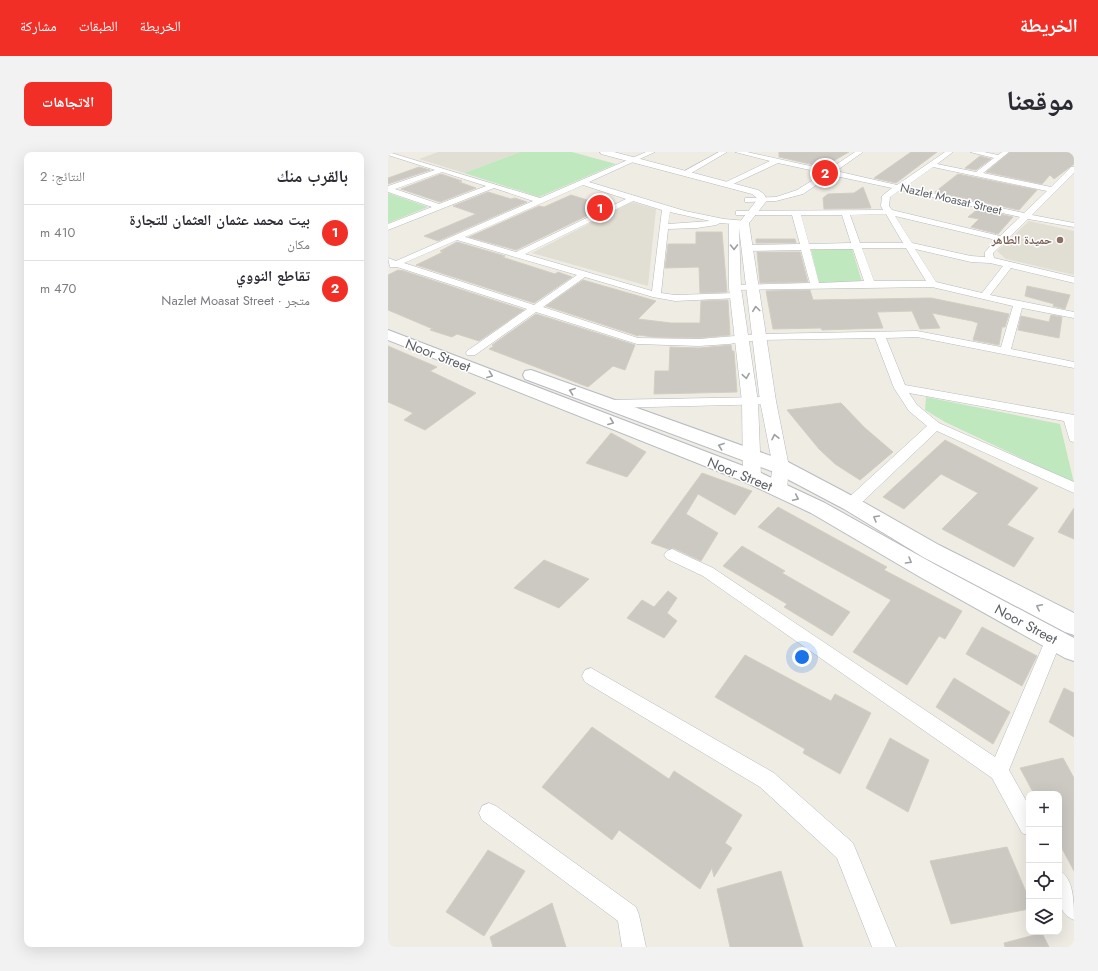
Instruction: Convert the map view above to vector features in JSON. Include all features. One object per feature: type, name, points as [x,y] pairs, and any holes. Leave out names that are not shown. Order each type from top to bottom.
[{"type":"main road","name":"Noor Street","points":[[388,322],[782,467],[851,504],[932,551],[1074,625]]},
{"type":"main road","name":"Noor Street","points":[[388,336],[752,477],[818,508],[928,571],[1074,650]]},
{"type":"street","points":[[391,264],[584,183],[652,152]]},
{"type":"street","points":[[685,173],[724,152]]},
{"type":"street","name":"Nazlet Moasat Street","points":[[738,152],[1074,225]]},
{"type":"street","points":[[599,153],[734,192],[747,197],[748,200],[762,200],[776,199],[800,192],[860,152]]},
{"type":"street","points":[[932,284],[885,206],[886,196],[950,152]]},
{"type":"street","points":[[973,152],[1000,157]]},
{"type":"street","points":[[978,174],[1006,152]]},
{"type":"street","points":[[388,153],[542,201]]},
{"type":"street","points":[[388,162],[413,154]]},
{"type":"street","points":[[729,184],[776,161]]},
{"type":"street","points":[[631,162],[729,184],[755,192],[761,196],[762,200]]},
{"type":"street","points":[[932,165],[1052,190]]},
{"type":"street","points":[[439,207],[388,189],[441,170]]},
{"type":"street","points":[[990,260],[989,252],[1000,239],[1027,216],[1052,190],[1072,173]]},
{"type":"street","points":[[584,183],[666,208],[722,222]]},
{"type":"street","points":[[388,227],[493,186]]},
{"type":"street","points":[[516,255],[634,198]]},
{"type":"street","points":[[748,200],[742,218],[736,292],[750,402],[752,477]]},
{"type":"street","points":[[742,218],[759,206],[762,200]]},
{"type":"street","points":[[656,295],[666,208]]},
{"type":"street","points":[[663,227],[697,226],[742,218],[796,213],[889,212],[1000,239]]},
{"type":"street","points":[[796,213],[815,285]]},
{"type":"street","points":[[845,213],[858,246],[870,284]]},
{"type":"street","points":[[742,218],[748,248],[768,401],[782,467],[778,489]]},
{"type":"street","points":[[456,237],[656,295],[675,298],[736,292],[753,288],[815,285],[932,284],[1018,304],[1073,311]]},
{"type":"street","points":[[748,248],[909,245],[971,259],[990,260],[1074,280]]},
{"type":"street","points":[[391,264],[537,308],[638,341],[667,342],[741,340],[759,337],[917,334],[1074,365]]},
{"type":"street","points":[[984,296],[1009,265]]},
{"type":"street","points":[[471,353],[584,274]]},
{"type":"street","points":[[1005,351],[1018,304]]},
{"type":"street","points":[[879,334],[900,388],[912,408],[935,426],[1074,488]]},
{"type":"street","points":[[900,388],[1072,418],[1074,438]]},
{"type":"street","points":[[608,404],[768,401]]},
{"type":"street","points":[[851,504],[935,426]]},
{"type":"street","points":[[672,555],[708,572],[999,771],[1026,820]]},
{"type":"street","points":[[999,771],[1054,639]]},
{"type":"street","points":[[590,676],[767,780],[845,851],[884,947]]},
{"type":"street","points":[[489,813],[628,915],[634,947]]},
{"type":"street","points":[[1062,887],[1074,909]]},
{"type":"shaded area","points":[[438,152],[520,152],[464,173],[419,159]]},
{"type":"shaded area","points":[[631,202],[656,209],[648,286],[532,253]]},
{"type":"shaded area","points":[[1029,221],[1074,231],[1074,275],[1006,259],[997,251]]},
{"type":"green space","points":[[520,152],[572,152],[616,164],[539,197],[464,173]]},
{"type":"green space","points":[[388,193],[428,207],[388,223]]},
{"type":"green space","points":[[852,249],[862,282],[819,283],[811,250]]},
{"type":"green space","points":[[926,397],[1060,424],[1074,483],[945,422],[925,410]]},
{"type":"building","points":[[779,152],[849,152],[823,167],[779,157]]},
{"type":"building","points":[[911,152],[937,152],[896,183],[874,178]]},
{"type":"building","points":[[1010,152],[1074,152],[1074,164],[1054,179],[1050,175],[1042,184],[986,172]]},
{"type":"building","points":[[980,156],[991,159],[976,170],[965,168]]},
{"type":"building","points":[[419,167],[430,170],[388,184],[388,178]]},
{"type":"building","points":[[441,174],[462,181],[459,182],[476,188],[440,202],[401,189]]},
{"type":"building","points":[[958,174],[1037,190],[1019,210],[935,192]]},
{"type":"building","points":[[863,187],[871,208],[824,209],[823,198],[828,194],[854,193]]},
{"type":"building","points":[[488,192],[527,202],[438,241],[424,236],[476,214],[453,206]]},
{"type":"building","points":[[571,195],[607,206],[516,250],[469,237],[539,206],[544,207]]},
{"type":"building","points":[[978,209],[1013,217],[998,234],[971,227],[979,219],[968,217]]},
{"type":"building","points":[[696,232],[722,232],[727,292],[700,293],[699,267],[665,268],[668,244],[696,244]]},
{"type":"building","points":[[756,239],[795,239],[796,243],[756,243]]},
{"type":"building","points":[[457,242],[505,256],[502,257],[555,274],[558,272],[572,277],[534,303],[416,265],[443,252],[440,251]]},
{"type":"building","points":[[757,252],[800,252],[808,282],[760,283]]},
{"type":"building","points":[[398,270],[524,310],[479,341],[457,334],[452,337],[430,330],[433,329],[388,310],[388,275]]},
{"type":"building","points":[[583,280],[656,301],[638,319],[671,323],[700,323],[701,301],[728,300],[730,335],[699,338],[638,336],[546,306]]},
{"type":"building","points":[[1027,286],[1070,295],[1065,309],[1053,306],[1054,304],[1025,296]]},
{"type":"building","points":[[810,290],[813,300],[931,298],[1009,314],[1005,327],[1002,327],[999,345],[973,340],[978,323],[972,321],[932,313],[940,328],[920,329],[912,311],[877,312],[883,328],[822,330],[821,328],[773,329],[766,291]]},
{"type":"building","points":[[536,314],[635,345],[625,370],[613,366],[588,387],[489,349],[494,346],[492,345]]},
{"type":"building","points":[[1051,315],[1062,317],[1059,338],[1018,330],[1021,316],[1049,322]]},
{"type":"building","points":[[731,345],[732,351],[734,351],[737,392],[654,394],[655,371],[669,371],[670,347],[699,348]]},
{"type":"building","points":[[388,346],[437,367],[430,371],[476,393],[425,430],[404,420],[413,413],[388,402]]},
{"type":"building","points":[[841,403],[865,428],[893,452],[860,480],[835,464],[819,449],[787,410]]},
{"type":"building","points":[[611,433],[646,452],[627,477],[586,463]]},
{"type":"building","points":[[945,440],[1038,488],[1007,525],[1034,538],[1014,567],[942,529],[978,493],[941,474],[904,509],[883,497]]},
{"type":"building","points":[[702,473],[752,491],[735,515],[698,494],[686,514],[718,533],[701,561],[673,548],[668,549],[651,543]]},
{"type":"building","points":[[778,507],[887,567],[884,570],[962,611],[945,639],[939,636],[907,685],[853,652],[891,600],[758,527]]},
{"type":"building","points":[[1074,508],[1074,539],[1058,532]]},
{"type":"building","points":[[742,546],[785,571],[782,573],[850,612],[832,636],[784,607],[787,604],[723,566]]},
{"type":"building","points":[[544,560],[589,579],[559,608],[514,588]]},
{"type":"building","points":[[668,591],[677,598],[667,613],[677,621],[664,638],[627,618],[642,600],[654,607]]},
{"type":"building","points":[[982,627],[1037,656],[1022,686],[966,654]]},
{"type":"building","points":[[745,655],[831,701],[835,694],[871,713],[840,774],[803,753],[805,749],[715,697]]},
{"type":"building","points":[[954,678],[1010,712],[993,744],[936,707]]},
{"type":"building","points":[[1064,688],[1074,693],[1074,737],[1049,722]]},
{"type":"building","points":[[592,727],[669,779],[674,771],[742,815],[725,843],[732,848],[714,877],[712,868],[700,889],[619,830],[612,840],[542,787]]},
{"type":"building","points":[[890,738],[929,760],[908,812],[866,788]]},
{"type":"building","points":[[1063,758],[1074,778],[1074,871],[1062,849],[1062,791],[1032,791],[1020,768]]},
{"type":"building","points":[[1007,847],[1026,892],[1026,910],[951,924],[930,861]]},
{"type":"building","points":[[488,850],[525,871],[484,936],[446,912]]},
{"type":"building","points":[[781,871],[803,947],[730,947],[717,889]]},
{"type":"building","points":[[552,903],[566,947],[493,947],[490,937]]},
{"type":"building","points":[[1034,935],[1043,935],[1049,947],[1005,947],[1004,943]]},
{"type":"place","name":"تقاطع النووي","points":[[825,173]]},
{"type":"place","name":"بيت محمد عثمان العثمان للتجارة","points":[[600,208]]},
{"type":"place","name":"حميدة الطاهر","points":[[1060,240]]}]
